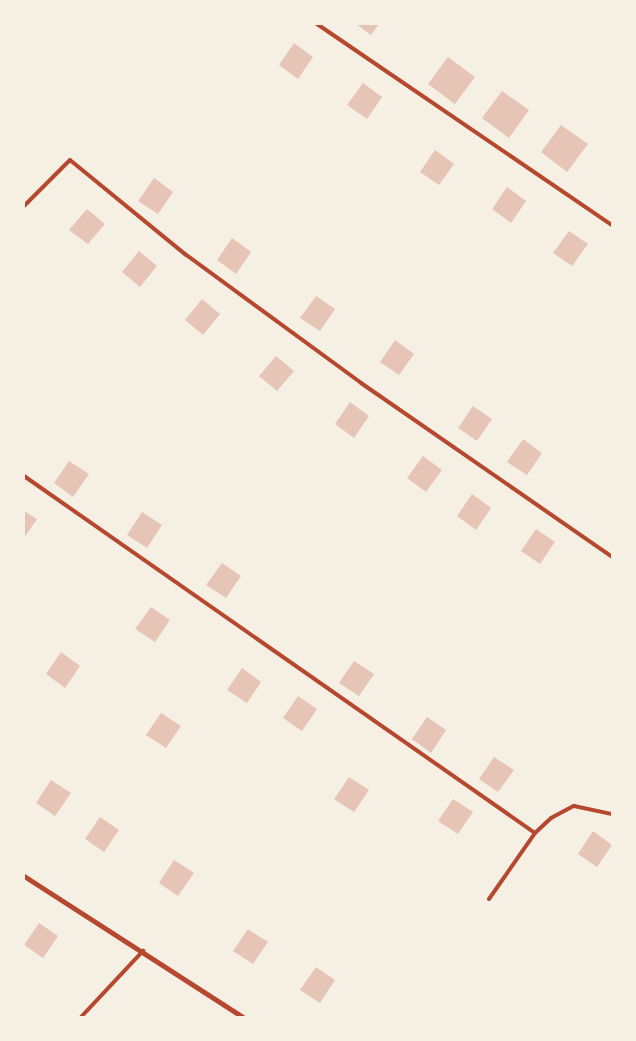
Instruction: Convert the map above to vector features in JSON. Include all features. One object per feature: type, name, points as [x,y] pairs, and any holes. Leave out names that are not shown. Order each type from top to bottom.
[{"type":"street","points":[[24,876],[243,1017]]},
{"type":"lane","points":[[317,24],[612,225]]},
{"type":"lane","points":[[24,206],[70,160],[185,254],[361,384],[612,557]]},
{"type":"lane","points":[[24,476],[535,833]]},
{"type":"lane","points":[[489,899],[535,833],[574,806],[612,814]]},
{"type":"lane","points":[[81,1017],[143,951]]},
{"type":"building","points":[[356,24],[379,24],[371,35]]},
{"type":"building","points":[[294,43],[313,57],[298,79],[279,65]]},
{"type":"building","points":[[448,57],[475,77],[455,104],[428,84]]},
{"type":"building","points":[[363,83],[382,97],[367,119],[347,105]]},
{"type":"building","points":[[502,91],[529,110],[509,138],[482,118]]},
{"type":"building","points":[[561,125],[588,144],[567,172],[541,152]]},
{"type":"building","points":[[435,150],[454,164],[439,185],[420,172]]},
{"type":"building","points":[[154,178],[173,192],[158,214],[138,201]]},
{"type":"building","points":[[507,187],[526,201],[511,223],[492,209]]},
{"type":"building","points":[[87,209],[105,224],[88,244],[69,230]]},
{"type":"building","points":[[569,231],[588,244],[572,266],[553,253]]},
{"type":"building","points":[[232,238],[251,252],[236,274],[217,260]]},
{"type":"building","points":[[139,251],[157,266],[140,287],[122,272]]},
{"type":"building","points":[[316,296],[335,309],[320,331],[300,318]]},
{"type":"building","points":[[202,299],[220,314],[203,335],[185,320]]},
{"type":"building","points":[[395,340],[414,354],[399,375],[380,362]]},
{"type":"building","points":[[276,356],[294,371],[277,391],[259,376]]},
{"type":"building","points":[[350,402],[369,416],[354,438],[335,424]]},
{"type":"building","points":[[473,406],[492,419],[477,441],[458,428]]},
{"type":"building","points":[[523,439],[542,453],[527,475],[507,462]]},
{"type":"building","points":[[423,456],[442,470],[426,492],[407,478]]},
{"type":"building","points":[[69,461],[89,474],[73,497],[54,483]]},
{"type":"building","points":[[472,494],[491,508],[476,530],[457,516]]},
{"type":"building","points":[[24,511],[37,519],[24,538]]},
{"type":"building","points":[[142,512],[162,525],[147,548],[127,535]]},
{"type":"building","points":[[536,529],[555,542],[540,564],[521,551]]},
{"type":"building","points":[[222,563],[241,576],[226,598],[206,585]]},
{"type":"building","points":[[151,607],[170,620],[155,642],[135,629]]},
{"type":"building","points":[[61,652],[80,666],[65,688],[46,674]]},
{"type":"building","points":[[354,661],[374,674],[359,696],[339,683]]},
{"type":"building","points":[[242,668],[261,682],[247,703],[227,690]]},
{"type":"building","points":[[298,696],[317,709],[302,731],[283,718]]},
{"type":"building","points":[[161,713],[181,726],[166,748],[146,735]]},
{"type":"building","points":[[427,717],[446,730],[431,753],[412,739]]},
{"type":"building","points":[[494,757],[514,770],[498,792],[479,779]]},
{"type":"building","points":[[349,777],[369,790],[354,812],[334,799]]},
{"type":"building","points":[[51,780],[71,793],[55,816],[36,803]]},
{"type":"building","points":[[453,799],[473,812],[458,834],[438,821]]},
{"type":"building","points":[[100,817],[119,830],[104,852],[85,839]]},
{"type":"building","points":[[593,831],[612,845],[597,867],[578,854]]},
{"type":"building","points":[[174,860],[194,873],[178,896],[159,883]]},
{"type":"building","points":[[39,923],[58,936],[43,958],[24,945]]},
{"type":"building","points":[[248,929],[268,942],[253,964],[233,951]]},
{"type":"building","points":[[316,967],[335,980],[320,1003],[300,990]]}]
